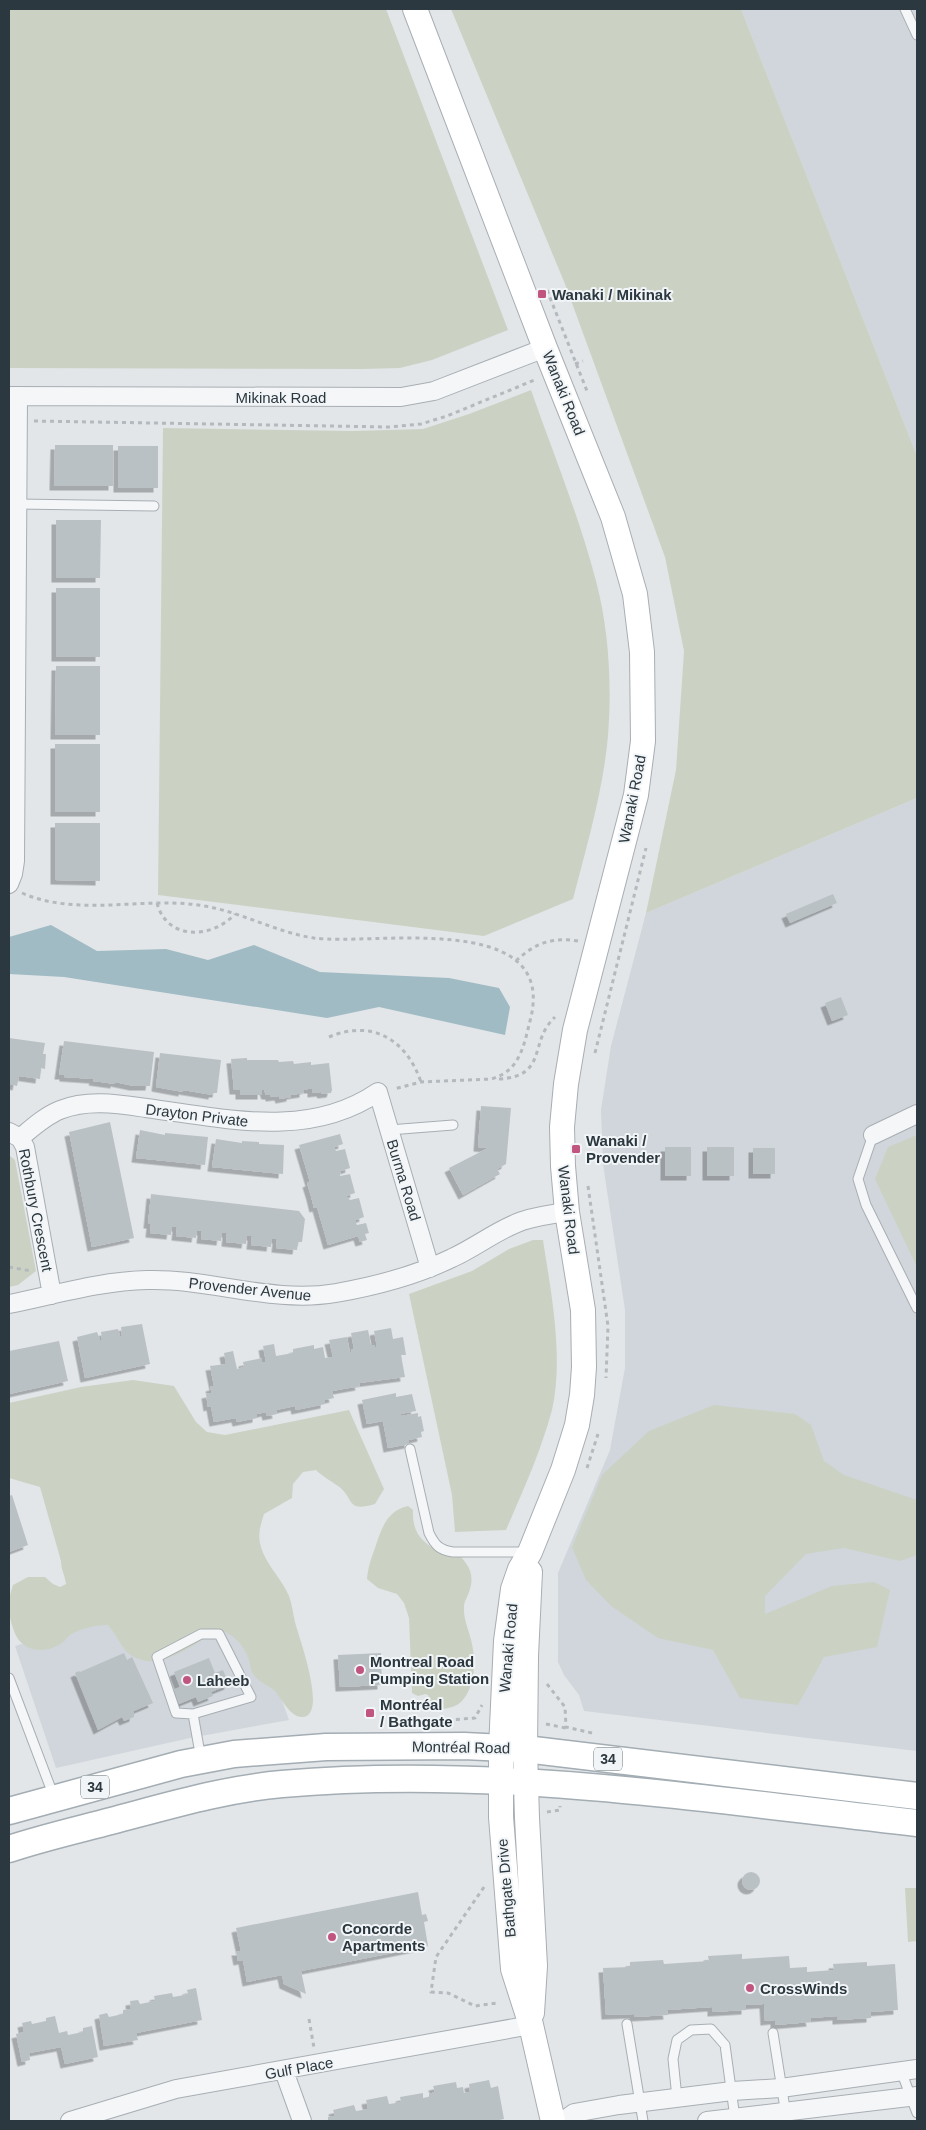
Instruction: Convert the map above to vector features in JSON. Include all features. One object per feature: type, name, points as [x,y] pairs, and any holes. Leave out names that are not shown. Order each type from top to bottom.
[{"type":"main road","name":"Montréal Road","points":[[9,1811],[191,1761],[266,1750],[326,1747],[464,1746],[513,1749],[917,1796]]},
{"type":"main road","points":[[189,1800],[191,1761]]},
{"type":"main road","name":"34","points":[[9,1849],[219,1793],[314,1782],[387,1780],[526,1783],[626,1791],[917,1823]]},
{"type":"street","name":"Wanaki Road","points":[[415,9],[536,351],[613,517],[628,567],[640,625],[643,741],[636,795],[575,1030],[567,1075],[562,1127],[567,1212],[583,1310],[584,1367],[582,1395],[577,1425],[570,1449],[530,1552],[526,1656],[513,1749]]},
{"type":"street","name":"Mikinak Road","points":[[13,396],[400,396],[434,391],[536,351]]},
{"type":"street","points":[[10,883],[15,861],[17,504],[13,396]]},
{"type":"street","name":"Burma Road","points":[[378,1092],[430,1268]]},
{"type":"street","name":"Drayton Private","points":[[14,1135],[60,1110],[77,1105],[111,1104],[252,1122],[286,1122],[330,1116],[363,1103],[378,1092]]},
{"type":"street","points":[[873,1135],[917,1114]]},
{"type":"street","name":"Rothbury Crescent","points":[[14,1135],[25,1147],[52,1295]]},
{"type":"street","name":"Provender Avenue","points":[[9,1304],[106,1284],[147,1280],[185,1282],[278,1295],[311,1296],[401,1278],[430,1268],[522,1221],[567,1212]]},
{"type":"street","name":"Bathgate Drive","points":[[513,1749],[500,1782],[513,1969],[531,2024],[553,2121]]},
{"type":"street","name":"Bathgate Drive","points":[[513,1749],[526,1783],[535,1966],[531,2024]]},
{"type":"street","name":"Gulf Place","points":[[70,2121],[176,2090],[531,2024]]},
{"type":"street","points":[[563,2121],[574,2113],[640,2103],[732,2091],[781,2088],[909,2070]]},
{"type":"street","points":[[284,2071],[302,2121]]},
{"type":"street","points":[[707,2121],[786,2116],[915,2102]]},
{"type":"lane","points":[[905,9],[917,35]]},
{"type":"lane","points":[[17,504],[154,506]]},
{"type":"lane","points":[[390,1130],[453,1125]]},
{"type":"lane","points":[[873,1135],[858,1180],[866,1205],[917,1308]]},
{"type":"lane","points":[[410,1449],[429,1533],[434,1544],[442,1550],[453,1552],[530,1552]]},
{"type":"lane","points":[[201,1634],[220,1634],[251,1697],[193,1714],[176,1713],[157,1657],[201,1634]]},
{"type":"lane","points":[[9,1678],[54,1798]]},
{"type":"lane","points":[[191,1761],[193,1714]]},
{"type":"lane","points":[[628,2024],[643,2121]]},
{"type":"lane","points":[[677,2098],[673,2059],[677,2040],[691,2030],[711,2029],[725,2045],[735,2118]]},
{"type":"lane","points":[[773,2033],[786,2116]]},
{"type":"lane","points":[[909,2070],[915,2102]]},
{"type":"path","points":[[536,351],[533,372],[539,379]]},
{"type":"path","points":[[10,883],[23,893],[54,902],[198,905],[235,914],[295,934],[315,938],[412,937],[481,944],[504,953],[527,973],[532,984],[532,1011],[526,1037],[516,1064],[501,1077],[491,1079]]},
{"type":"path","points":[[157,903],[160,913],[167,923],[180,930],[192,932],[206,931],[219,927],[235,914]]},
{"type":"path","points":[[516,962],[527,950],[540,943],[557,940],[581,942],[583,935]]},
{"type":"path","points":[[378,1092],[421,1082],[509,1078],[522,1075],[530,1069],[547,1025],[555,1017]]},
{"type":"path","points":[[329,1037],[342,1032],[357,1030],[371,1031],[384,1035],[395,1042],[412,1060],[421,1082]]},
{"type":"path","points":[[418,1723],[445,1719],[475,1718],[485,1699]]},
{"type":"path","points":[[486,1885],[436,1957],[430,1992],[448,1993],[475,2006],[497,2003]]},
{"type":"path","points":[[309,2019],[316,2065]]},
{"type":"shaded area","points":[[9,9],[386,9],[508,330],[432,360],[400,368],[9,368]]},
{"type":"shaded area","points":[[451,9],[741,9],[917,456],[917,798],[646,913],[676,770],[684,651],[665,557],[565,284]]},
{"type":"shaded area","points":[[741,9],[917,9],[917,456]]},
{"type":"shaded area","points":[[531,390],[574,509],[589,557],[596,581],[607,638],[609,717],[606,757],[594,818],[573,899],[484,936],[158,895],[163,428],[353,431],[423,429],[469,414]]},
{"type":"shaded area","points":[[917,798],[917,1751],[584,1711],[579,1695],[564,1675],[558,1662],[558,1573],[610,1450],[625,1368],[625,1310],[603,1164],[601,1110],[611,1046],[646,913]]},
{"type":"shaded area","points":[[917,1135],[917,1267],[875,1179],[888,1147]]},
{"type":"shaded area","points":[[9,1155],[15,1160],[36,1271],[18,1285],[9,1287]]},
{"type":"shaded area","points":[[533,1240],[543,1240],[557,1347],[555,1390],[548,1425],[506,1530],[455,1532],[452,1495],[409,1294],[472,1271],[509,1249]]},
{"type":"shaded area","points":[[133,1380],[174,1386],[196,1422],[207,1432],[225,1435],[349,1410],[384,1489],[375,1504],[359,1507],[352,1503],[338,1486],[316,1470],[303,1472],[293,1484],[292,1498],[264,1514],[259,1539],[265,1557],[286,1589],[290,1599],[310,1674],[313,1704],[310,1713],[302,1717],[290,1711],[275,1691],[259,1681],[254,1675],[248,1657],[240,1643],[229,1634],[219,1630],[175,1655],[163,1660],[151,1661],[139,1659],[128,1653],[108,1625],[79,1630],[55,1647],[41,1650],[28,1647],[17,1638],[9,1614],[13,1585],[28,1577],[45,1577],[60,1587],[66,1584],[40,1487],[9,1478],[9,1403],[81,1387]]},
{"type":"shaded area","points":[[714,1405],[795,1414],[811,1425],[824,1461],[844,1475],[917,1500],[917,1555],[900,1561],[844,1548],[806,1554],[765,1596],[765,1614],[832,1586],[874,1582],[890,1590],[877,1647],[824,1657],[798,1705],[740,1698],[713,1650],[658,1638],[611,1606],[586,1580],[572,1547],[602,1475],[649,1431]]},
{"type":"shaded area","points":[[408,1506],[413,1510],[414,1526],[424,1542],[443,1555],[456,1552],[467,1564],[471,1573],[471,1583],[464,1607],[473,1651],[474,1667],[472,1682],[461,1702],[447,1708],[432,1709],[427,1699],[429,1696],[426,1694],[418,1696],[412,1693],[409,1618],[404,1603],[397,1594],[378,1588],[367,1579],[371,1559],[386,1522],[394,1512]]},
{"type":"shaded area","points":[[251,1613],[289,1720],[190,1738],[56,1768],[15,1646],[106,1619]]},
{"type":"shaded area","points":[[905,1888],[917,1888],[917,1941],[908,1942]]},
{"type":"water","points":[[51,925],[97,951],[166,949],[208,960],[254,945],[320,972],[449,978],[499,988],[510,1007],[505,1035],[379,1007],[327,1018],[64,977],[9,974],[9,937]]},
{"type":"building","points":[[55,445],[113,445],[113,486],[54,486]]},
{"type":"building","points":[[118,446],[158,446],[158,488],[118,488]]},
{"type":"building","points":[[56,520],[101,520],[100,578],[56,578]]},
{"type":"building","points":[[56,588],[100,588],[100,657],[56,657]]},
{"type":"building","points":[[56,666],[100,666],[100,735],[55,735]]},
{"type":"building","points":[[55,744],[100,744],[100,812],[55,812]]},
{"type":"building","points":[[55,823],[100,823],[100,881],[55,880]]},
{"type":"building","points":[[833,894],[837,903],[790,923],[786,914]]},
{"type":"building","points":[[841,997],[848,1015],[832,1021],[825,1003]]},
{"type":"building","points":[[9,1038],[45,1043],[43,1054],[46,1054],[45,1069],[41,1068],[40,1079],[19,1076],[17,1086],[9,1084]]},
{"type":"building","points":[[64,1041],[154,1052],[150,1086],[134,1086],[115,1082],[115,1084],[93,1081],[94,1079],[59,1075]]},
{"type":"building","points":[[160,1053],[221,1060],[217,1093],[213,1093],[213,1095],[156,1087]]},
{"type":"building","points":[[247,1058],[247,1060],[293,1061],[294,1064],[311,1062],[311,1065],[329,1063],[331,1093],[312,1093],[312,1089],[308,1089],[304,1090],[304,1093],[280,1099],[279,1096],[270,1097],[270,1095],[266,1095],[264,1090],[262,1090],[262,1095],[240,1095],[240,1090],[234,1090],[231,1059]]},
{"type":"building","points":[[481,1106],[511,1108],[506,1164],[497,1169],[500,1174],[463,1195],[449,1168],[488,1148],[478,1147]]},
{"type":"building","points":[[110,1122],[134,1238],[92,1247],[69,1132]]},
{"type":"building","points":[[140,1130],[165,1135],[165,1133],[208,1137],[205,1165],[136,1158]]},
{"type":"building","points":[[340,1134],[343,1144],[334,1147],[336,1151],[345,1149],[350,1168],[341,1171],[340,1176],[350,1174],[355,1193],[346,1196],[350,1200],[359,1198],[364,1217],[356,1220],[356,1223],[357,1225],[366,1223],[369,1233],[365,1234],[367,1240],[360,1242],[358,1236],[328,1245],[317,1207],[314,1208],[307,1183],[310,1182],[299,1145]]},
{"type":"building","points":[[216,1139],[242,1143],[242,1141],[284,1145],[283,1174],[212,1167]]},
{"type":"building","points":[[665,1147],[691,1147],[691,1176],[665,1176]]},
{"type":"building","points":[[707,1147],[734,1147],[734,1176],[707,1176]]},
{"type":"building","points":[[753,1148],[775,1148],[775,1174],[753,1174]]},
{"type":"building","points":[[151,1194],[299,1211],[305,1219],[302,1242],[298,1242],[297,1250],[276,1248],[277,1239],[272,1239],[271,1247],[251,1245],[252,1236],[247,1236],[246,1244],[226,1242],[227,1233],[222,1233],[221,1241],[201,1239],[202,1231],[197,1230],[196,1238],[176,1236],[177,1227],[172,1227],[171,1235],[150,1233],[151,1224],[148,1224]]},
{"type":"building","points":[[142,1324],[150,1364],[85,1378],[77,1337],[97,1332],[100,1340],[102,1340],[101,1332],[118,1329],[120,1336],[122,1336],[121,1327]]},
{"type":"building","points":[[391,1328],[393,1339],[403,1337],[406,1355],[401,1355],[405,1377],[359,1383],[360,1386],[332,1391],[334,1398],[325,1400],[325,1404],[296,1410],[295,1406],[276,1410],[277,1414],[267,1416],[266,1412],[257,1414],[257,1418],[237,1422],[236,1418],[214,1422],[211,1406],[208,1407],[206,1394],[212,1393],[210,1387],[214,1386],[210,1366],[226,1364],[224,1353],[233,1351],[237,1369],[244,1367],[243,1362],[262,1358],[262,1362],[266,1362],[263,1346],[274,1344],[276,1356],[293,1353],[293,1349],[314,1345],[314,1349],[323,1347],[325,1358],[333,1357],[329,1340],[347,1337],[350,1353],[354,1349],[351,1333],[368,1330],[371,1345],[377,1347],[374,1331]]},
{"type":"building","points":[[59,1341],[68,1381],[9,1394],[9,1351]]},
{"type":"building","points":[[396,1393],[396,1397],[412,1394],[416,1411],[400,1414],[401,1416],[418,1413],[418,1417],[421,1416],[424,1431],[421,1432],[422,1437],[409,1440],[409,1444],[388,1448],[383,1421],[367,1424],[362,1400]]},
{"type":"building","points":[[12,1495],[28,1545],[9,1552],[9,1496]]},
{"type":"building","points":[[124,1653],[127,1660],[132,1657],[153,1703],[134,1711],[134,1717],[124,1721],[122,1717],[98,1730],[75,1673]]},
{"type":"building","name":"Montreal Road Pumping Station","points":[[381,1653],[382,1685],[340,1687],[338,1655]]},
{"type":"building","points":[[209,1658],[215,1673],[223,1670],[229,1685],[211,1692],[213,1696],[198,1702],[196,1697],[179,1704],[173,1690],[180,1687],[174,1672]]},
{"type":"building","points":[[747,1872],[755,1872],[760,1877],[758,1888],[747,1890],[742,1885],[742,1877]]},
{"type":"building","name":"Concorde Apartments","points":[[418,1892],[422,1915],[426,1914],[428,1921],[424,1922],[428,1946],[301,1971],[306,1994],[284,1984],[282,1975],[247,1982],[243,1960],[238,1961],[236,1951],[241,1951],[236,1928]]},
{"type":"building","name":"CrossWinds","points":[[742,1954],[742,1959],[789,1956],[790,1968],[807,1967],[807,1972],[834,1970],[833,1964],[867,1962],[867,1966],[895,1964],[898,2010],[871,2012],[871,2018],[837,2020],[837,2016],[810,2018],[811,2022],[775,2025],[775,2020],[765,2021],[764,2004],[746,2005],[746,2010],[712,2012],[712,2007],[667,2010],[668,2015],[634,2017],[634,2014],[606,2015],[603,1968],[630,1967],[630,1962],[663,1960],[664,1964],[709,1961],[708,1956]]},
{"type":"building","points":[[196,1988],[202,2020],[136,2033],[138,2040],[104,2046],[99,2015],[107,2013],[109,2017],[123,2014],[123,2010],[131,2009],[130,2001],[138,2000],[140,2004],[155,2001],[154,1996],[172,1993],[173,1997],[179,1996],[188,1994],[187,1990]]},
{"type":"building","points":[[55,2016],[59,2033],[67,2031],[68,2035],[83,2032],[83,2028],[92,2026],[98,2057],[65,2064],[61,2047],[29,2053],[30,2060],[22,2062],[16,2034],[24,2032],[22,2023],[31,2021],[32,2024],[46,2021],[46,2018]]},
{"type":"building","points":[[489,2080],[491,2088],[498,2086],[504,2119],[494,2121],[328,2121],[328,2117],[335,2116],[333,2110],[354,2105],[356,2111],[368,2109],[366,2100],[387,2096],[389,2104],[401,2102],[400,2097],[423,2093],[423,2098],[429,2097],[429,2094],[435,2092],[433,2086],[456,2082],[457,2088],[463,2087],[464,2093],[470,2092],[469,2084]]},
{"type":"place","name":"Wanaki / Mikinak","points":[[542,294]]},
{"type":"place","name":"Wanaki / Provender","points":[[576,1149]]},
{"type":"place","name":"Montreal Road Pumping Station","points":[[360,1670]]},
{"type":"place","name":"Laheeb","points":[[187,1680]]},
{"type":"place","name":"Montréal / Bathgate","points":[[370,1713]]},
{"type":"place","name":"Concorde Apartments","points":[[332,1937]]},
{"type":"place","name":"CrossWinds","points":[[750,1988]]}]
